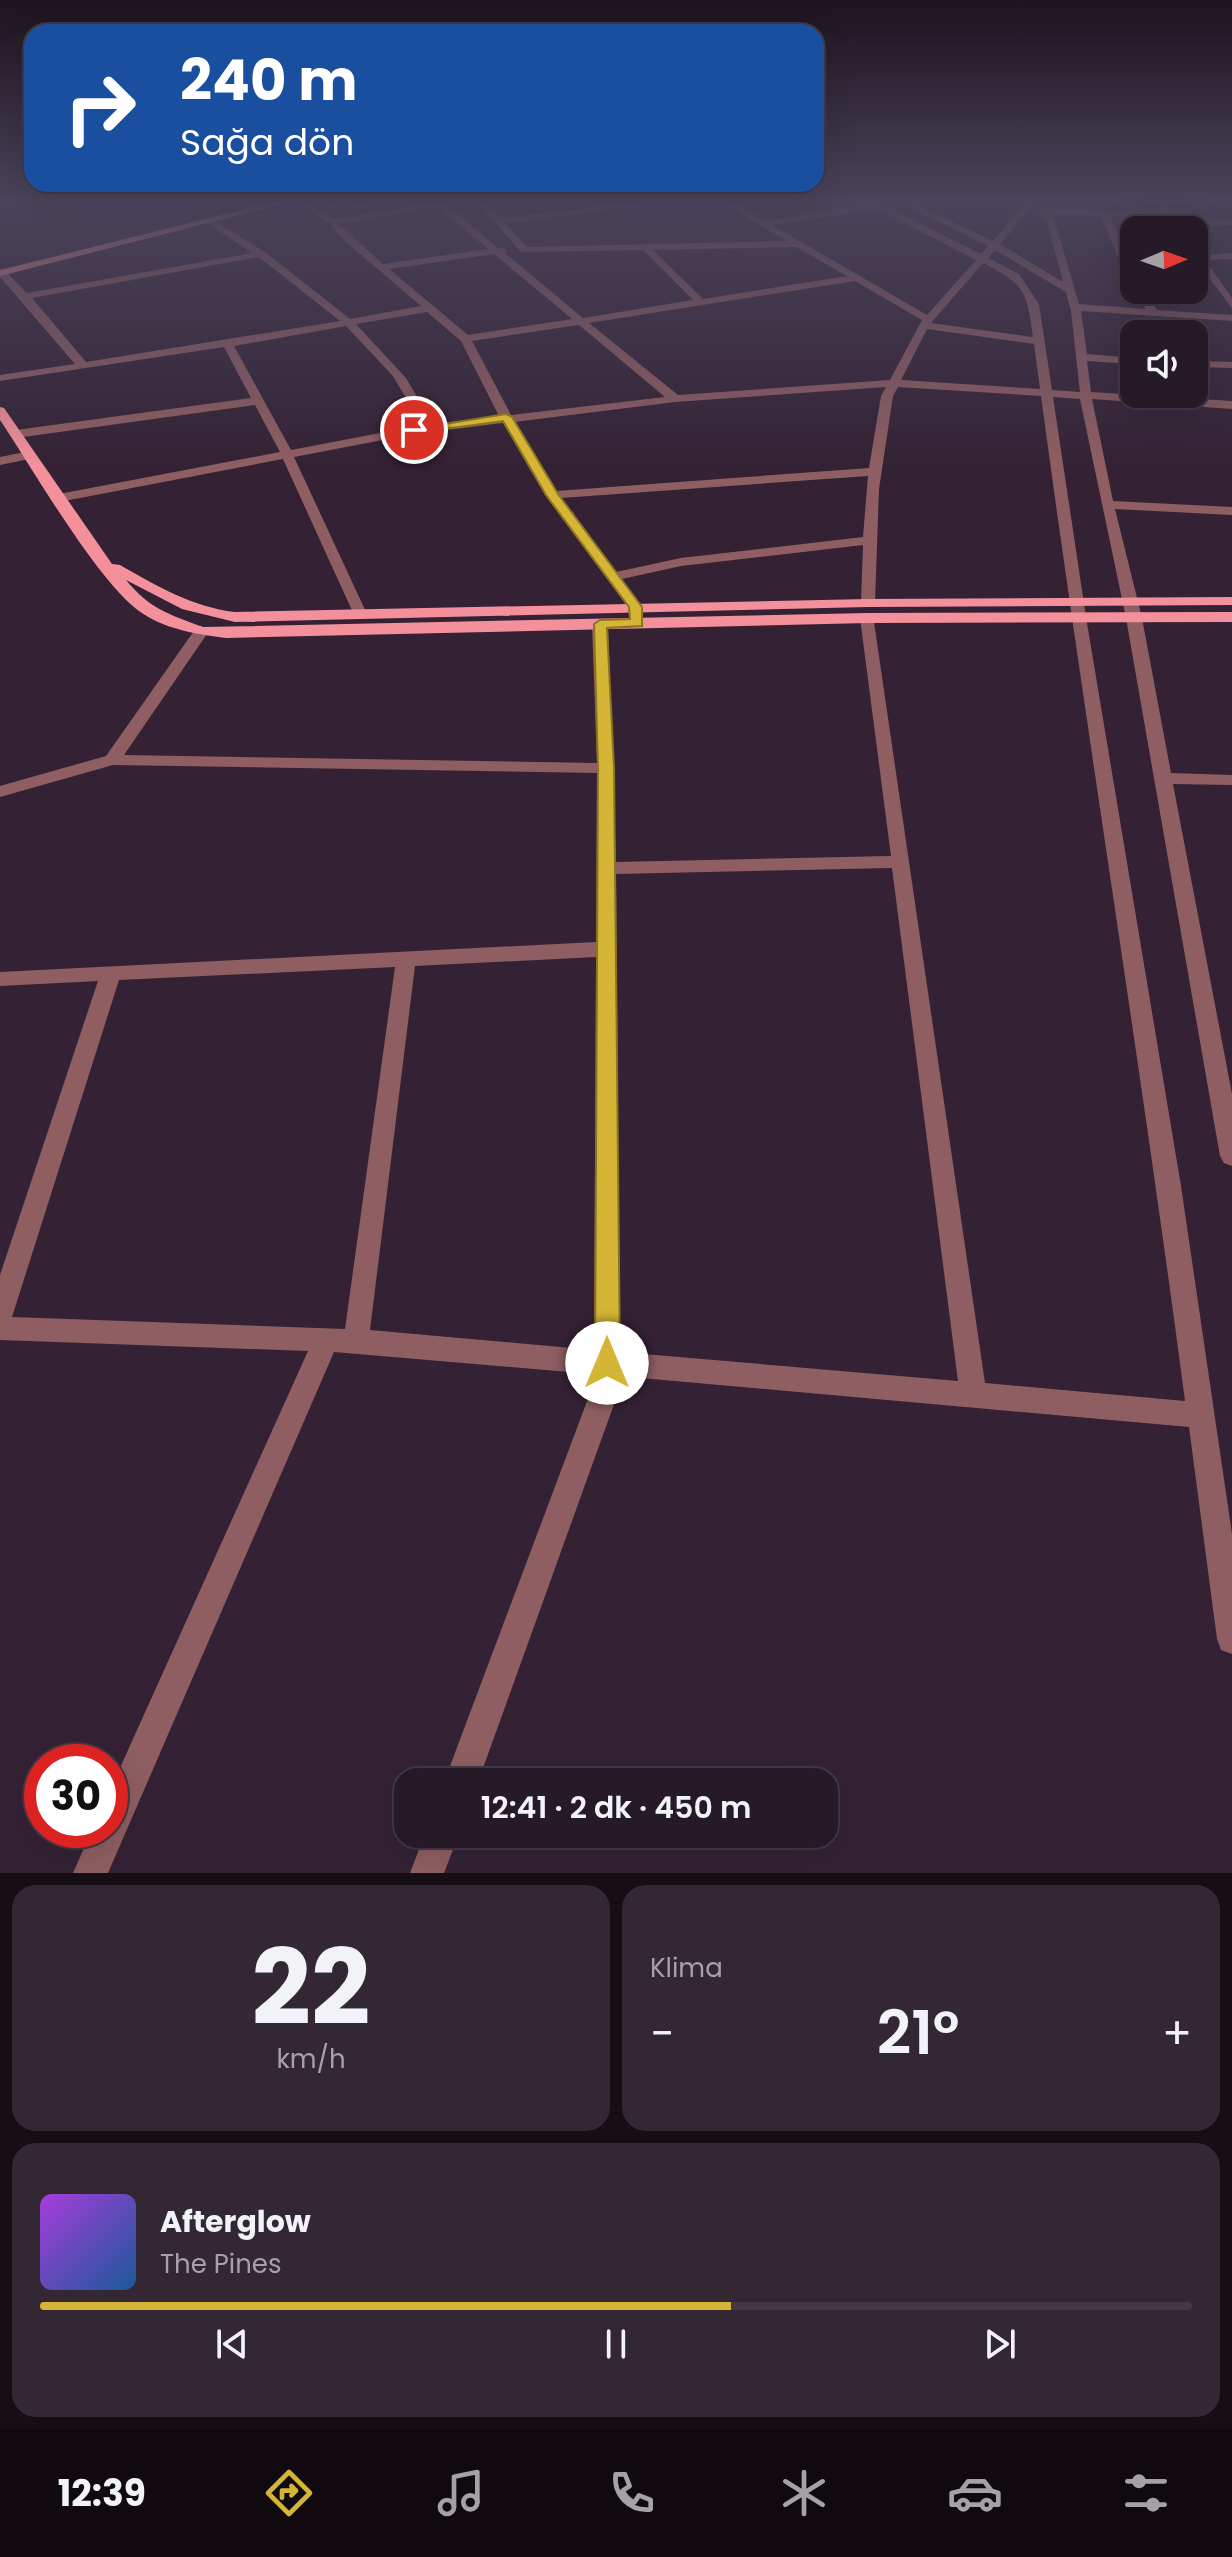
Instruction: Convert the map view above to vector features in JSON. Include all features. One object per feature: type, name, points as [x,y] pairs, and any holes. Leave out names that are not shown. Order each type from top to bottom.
[{"type":"main road","points":[[0,411],[101,560],[137,603],[153,614],[201,631],[227,633],[600,624],[636,615]]},
{"type":"main road","points":[[101,560],[175,603],[209,615],[636,615],[1077,609],[1232,617]]},
{"type":"main road","points":[[1132,610],[1232,601]]},
{"type":"street","points":[[19,289],[83,366]]},
{"type":"street","points":[[25,296],[62,289]]},
{"type":"street","points":[[306,289],[348,323],[398,375],[429,428]]},
{"type":"street","points":[[408,289],[466,339],[506,417],[552,495],[613,577],[636,615]]},
{"type":"street","points":[[544,289],[675,399]]},
{"type":"street","points":[[687,289],[699,301]]},
{"type":"street","points":[[466,339],[778,289]]},
{"type":"street","points":[[874,289],[926,322],[1039,341]]},
{"type":"street","points":[[955,289],[926,322],[887,396],[874,472],[868,610],[973,1395]]},
{"type":"street","points":[[1025,289],[1034,304],[1077,609],[1169,1186],[1232,1639]]},
{"type":"street","points":[[1070,290],[1075,307],[1086,396],[1132,610],[1232,1156]]},
{"type":"street","points":[[1148,304],[1154,313]]},
{"type":"street","points":[[1075,307],[1232,318]]},
{"type":"street","points":[[0,378],[430,308]]},
{"type":"street","points":[[227,343],[287,454],[360,614]]},
{"type":"street","points":[[1082,357],[1120,360]]},
{"type":"street","points":[[1208,364],[1232,365]]},
{"type":"street","points":[[59,498],[429,428],[675,399],[893,383],[1232,405]]},
{"type":"street","points":[[16,434],[258,401]]},
{"type":"street","points":[[0,461],[30,455]]},
{"type":"street","points":[[552,495],[683,486],[780,474],[874,472]]},
{"type":"street","points":[[1107,505],[1232,511]]},
{"type":"street","points":[[613,577],[681,562],[870,540]]},
{"type":"street","points":[[466,1768],[603,1396],[607,1363],[606,768],[600,624]]},
{"type":"street","points":[[112,760],[201,631]]},
{"type":"street","points":[[0,792],[112,760],[606,768]]},
{"type":"street","points":[[1164,778],[1232,780]]},
{"type":"street","points":[[606,868],[900,862]]},
{"type":"street","points":[[0,979],[606,949]]},
{"type":"street","points":[[128,1791],[341,1341],[406,959]]},
{"type":"street","points":[[0,1314],[111,974]]},
{"type":"street","points":[[0,1328],[341,1341],[1201,1415]]},
{"type":"street","points":[[90,1873],[101,1848]]},
{"type":"street","points":[[427,1873],[437,1848]]},
{"type":"route","points":[[414,430],[506,417],[552,495],[635,607],[637,623],[600,624],[606,768],[607,1363]]}]
